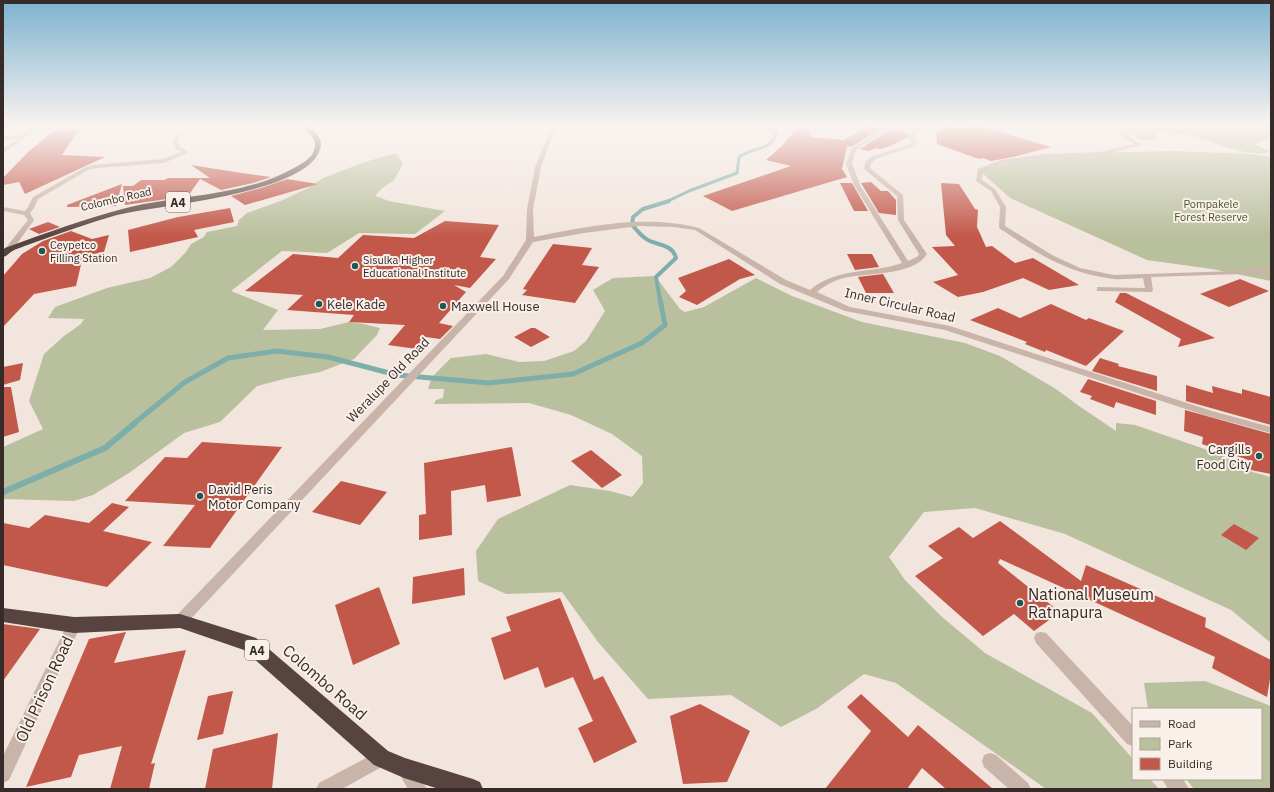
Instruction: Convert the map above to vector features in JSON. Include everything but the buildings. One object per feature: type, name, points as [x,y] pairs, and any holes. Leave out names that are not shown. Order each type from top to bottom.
[{"type":"highway","name":"Colombo Road","points":[[6,252],[49,233],[130,210],[210,198],[257,187],[280,180],[306,163]]},
{"type":"highway","name":"Colombo Road","points":[[3,615],[74,625],[180,621],[250,644],[380,758],[404,768],[473,789]]},
{"type":"street","points":[[26,214],[31,208],[35,198],[86,169],[95,166],[130,163]]},
{"type":"street","points":[[530,240],[530,209],[540,163]]},
{"type":"street","points":[[849,163],[857,185],[907,265]]},
{"type":"street","points":[[811,293],[818,286],[842,274],[890,270],[920,259],[923,254],[901,220],[900,195],[867,169],[868,163]]},
{"type":"street","points":[[998,163],[980,170],[979,181],[993,190],[1003,207],[1001,227],[1048,257],[1078,270],[1114,277],[1271,271]]},
{"type":"street","points":[[3,209],[26,214],[31,220],[6,252]]},
{"type":"street","name":"Inner Circular Road","points":[[530,240],[560,234],[636,224],[665,223],[697,229],[783,282],[848,309],[947,328],[1208,413],[1271,430]]},
{"type":"street","name":"Weralupe Old Road","points":[[180,621],[506,277],[530,240]]},
{"type":"street","points":[[1100,289],[1149,290],[1147,275]]},
{"type":"street","name":"Old Prison Road","points":[[3,774],[74,625]]},
{"type":"street","points":[[1041,638],[1132,737]]},
{"type":"street","points":[[325,789],[380,758]]},
{"type":"street","points":[[990,761],[1022,789]]},
{"type":"street","points":[[404,768],[418,789]]},
{"type":"street","points":[[1172,780],[1180,789]]},
{"type":"green space","points":[[362,163],[402,163],[394,180],[381,189],[375,196],[389,201],[445,211],[415,234],[359,233],[327,253],[282,251],[231,291],[278,310],[263,330],[320,329],[349,322],[380,328],[377,335],[354,359],[320,372],[257,386],[220,422],[184,433],[129,473],[93,495],[74,501],[3,499],[3,447],[43,429],[29,401],[44,354],[64,336],[81,324],[84,319],[48,318],[55,307],[107,288],[150,278],[171,267],[186,252],[191,244],[204,237],[207,232],[237,226],[239,220],[247,213],[283,200],[308,188],[323,178]]},
{"type":"green space","name":"Pompakele Forest Reserve","points":[[1010,163],[1271,163],[1271,281],[1212,269],[1147,260],[1010,198],[979,170]]},
{"type":"green space","points":[[655,276],[680,309],[685,312],[704,307],[756,278],[792,296],[862,322],[965,343],[1000,356],[1056,389],[1116,431],[1116,423],[1135,425],[1219,454],[1252,472],[1271,477],[1271,643],[1231,610],[1065,534],[975,508],[924,512],[889,557],[905,580],[941,616],[985,653],[1092,713],[1132,758],[1132,780],[1151,780],[1159,789],[1046,789],[896,683],[864,674],[816,709],[781,727],[731,695],[648,699],[598,642],[562,592],[506,594],[478,581],[476,551],[498,519],[570,485],[610,491],[632,497],[643,483],[642,456],[612,434],[571,415],[529,403],[434,404],[436,400],[443,398],[444,389],[428,389],[432,377],[451,358],[486,354],[519,362],[544,361],[574,351],[586,341],[605,311],[593,290],[613,278]]},
{"type":"green space","points":[[1205,681],[1271,706],[1271,789],[1194,789],[1187,780],[1262,780],[1262,708],[1148,708],[1144,683]]},
{"type":"waterway","points":[[666,202],[689,191],[737,173],[738,163]]},
{"type":"waterway","points":[[660,300],[656,277],[676,258],[671,250],[665,246],[646,239],[632,225],[633,217],[643,209],[666,202]]},
{"type":"waterway","points":[[132,425],[185,382],[228,358],[277,351],[328,357],[397,375],[489,383],[573,374],[642,343],[665,325],[660,299]]},
{"type":"waterway","points":[[3,492],[105,448],[134,424]]},
{"type":"place","name":"Ceypetco Filling Station","points":[[42,251]]},
{"type":"place","name":"Sisulka Higher Educational Institute","points":[[355,266]]},
{"type":"place","name":"Kele Kade","points":[[319,304]]},
{"type":"place","name":"Maxwell House","points":[[443,306]]},
{"type":"place","name":"Cargills Food City","points":[[1259,456]]},
{"type":"place","name":"David Peris Motor Company","points":[[200,496]]},
{"type":"place","name":"National Museum Ratnapura","points":[[1020,603]]}]
